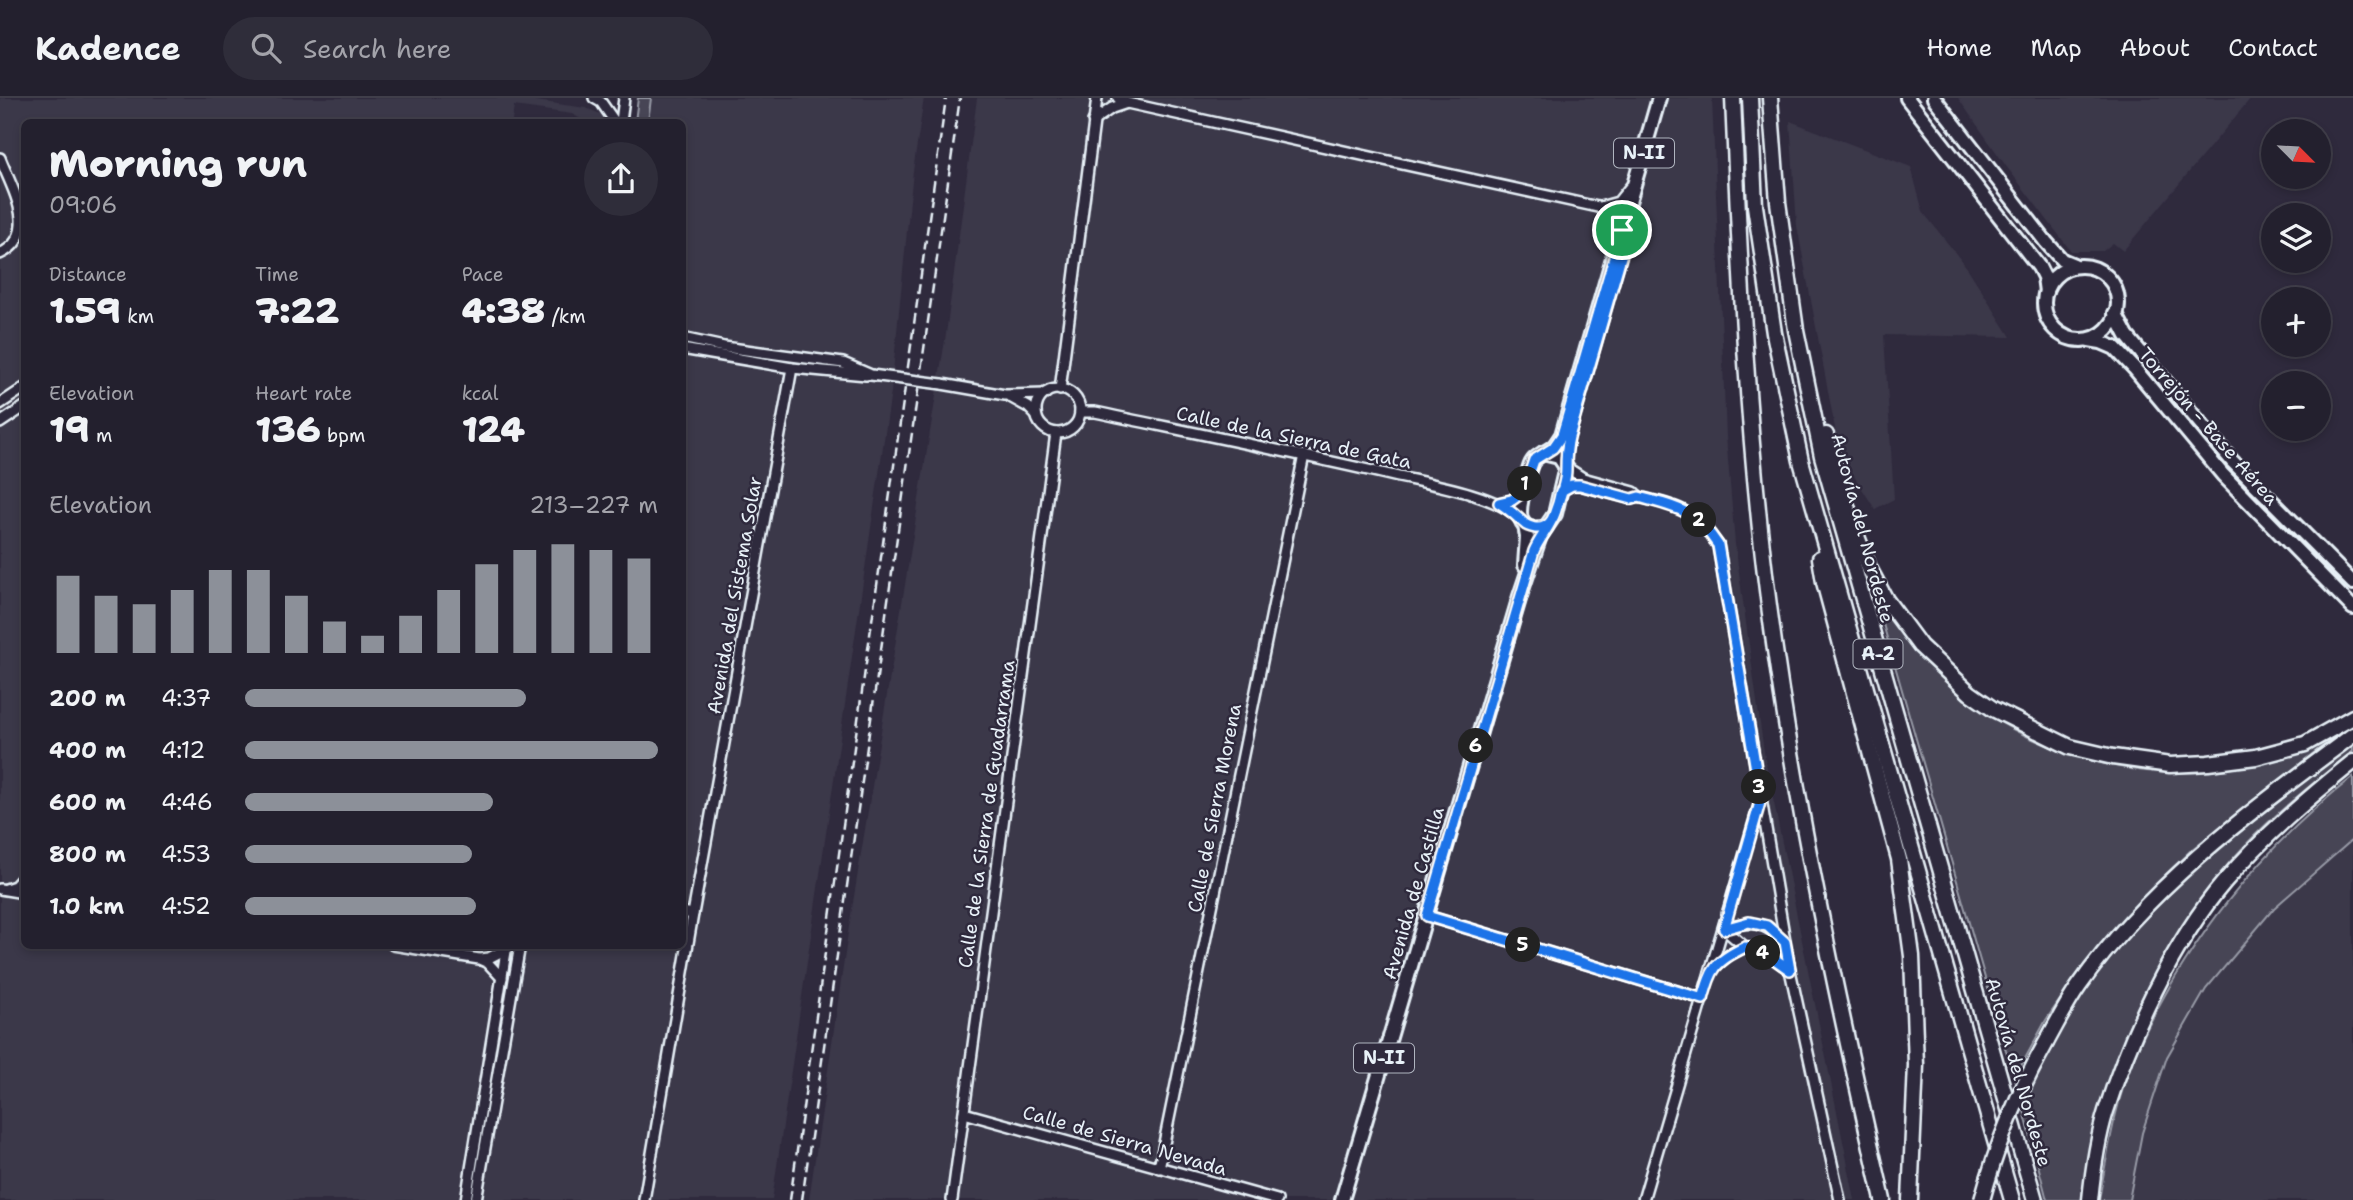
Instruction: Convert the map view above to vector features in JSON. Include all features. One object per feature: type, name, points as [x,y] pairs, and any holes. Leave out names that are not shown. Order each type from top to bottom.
[{"type":"highway","points":[[1733,98],[1744,339],[1769,605],[1787,735],[1826,936],[1883,1200]]},
{"type":"highway","name":"Autovía del Nordeste","points":[[1750,98],[1755,206],[1774,333],[1812,502],[2012,1200]]},
{"type":"highway","name":"Autovía del Nordeste","points":[[1770,98],[1778,202],[1796,330],[1822,456],[2004,1084],[2035,1200]]},
{"type":"highway","points":[[1796,330],[1852,523],[1869,568],[1886,600],[1920,646],[1970,693],[1993,709],[2070,747],[2113,757],[2169,765],[2220,762],[2305,744],[2353,717]]},
{"type":"highway","points":[[1812,502],[1824,582],[1899,859],[1912,956],[1916,1065],[1910,1200]]},
{"type":"highway","points":[[1982,1200],[2008,1118],[2027,1076],[2078,987],[2121,932],[2164,889],[2263,802],[2353,735]]},
{"type":"highway","points":[[2090,1200],[2097,1147],[2106,1112],[2134,1037],[2160,983],[2196,921],[2224,883],[2259,845],[2298,807],[2353,762]]},
{"type":"main road","name":"N-II","points":[[1523,522],[1518,511],[1531,464],[1553,448],[1562,435],[1658,98]]},
{"type":"main road","points":[[1907,98],[2039,267],[2044,277],[2046,292],[2045,314],[2055,331],[2071,341],[2089,340],[2106,331],[2115,313],[2117,299],[2113,284],[2097,269],[2062,260],[1934,98]]},
{"type":"main road","points":[[2046,292],[2059,272],[2074,265]]},
{"type":"main road","name":"Torrejón - Base Aérea","points":[[2115,313],[2127,336],[2232,461],[2353,583]]},
{"type":"main road","name":"Torrejón - Base Aérea","points":[[2089,340],[2115,348],[2223,475],[2353,608]]},
{"type":"main road","points":[[1543,453],[1559,457],[1565,465]]},
{"type":"main road","name":"N-II","points":[[1546,527],[1555,514],[1565,465]]},
{"type":"main road","points":[[1523,522],[1532,527],[1546,527]]},
{"type":"main road","name":"Avenida de Castilla","points":[[1520,596],[1527,537],[1523,522]]},
{"type":"main road","name":"Avenida de Castilla","points":[[1342,1200],[1520,596],[1534,551],[1546,527]]},
{"type":"street","points":[[594,98],[601,102],[613,119]]},
{"type":"street","points":[[621,119],[624,98]]},
{"type":"street","points":[[1060,390],[1097,98]]},
{"type":"street","points":[[1093,121],[1122,101],[1598,207],[1618,202],[1639,172]]},
{"type":"street","points":[[0,158],[17,200],[21,220]]},
{"type":"street","points":[[1598,207],[1615,217],[1622,230]]},
{"type":"street","points":[[0,254],[16,242],[21,228]]},
{"type":"street","name":"N-II","points":[[1565,465],[1569,437],[1622,253],[1622,230]]},
{"type":"street","points":[[686,339],[843,363],[871,375]]},
{"type":"street","points":[[686,350],[792,368],[871,375],[1005,395],[1045,394],[1060,390],[1075,398],[1080,412],[1072,428],[1056,433],[1047,430],[1028,407],[1005,395]]},
{"type":"street","points":[[768,353],[792,368]]},
{"type":"street","points":[[792,368],[821,359]]},
{"type":"street","name":"Avenida del Sistema Solar","points":[[644,1200],[792,368]]},
{"type":"street","points":[[0,404],[21,390]]},
{"type":"street","points":[[1036,415],[1037,406],[1045,394]]},
{"type":"street","points":[[0,423],[21,409]]},
{"type":"street","name":"Calle de la Sierra de Gata","points":[[1080,412],[1095,412],[1304,455],[1425,483],[1499,503],[1523,522]]},
{"type":"street","name":"Calle de la Sierra de Guadarrama","points":[[952,1200],[1056,433]]},
{"type":"street","name":"Calle de Sierra Morena","points":[[1159,1168],[1304,455]]},
{"type":"street","points":[[1565,465],[1583,478],[1679,508],[1698,519],[1718,545],[1790,970],[1840,1200]]},
{"type":"street","points":[[1561,491],[1572,485],[1580,485],[1632,499],[1639,497]]},
{"type":"street","points":[[1499,503],[1512,500],[1523,492]]},
{"type":"street","points":[[1643,1200],[1761,799]]},
{"type":"street","points":[[3,890],[15,886],[21,879]]},
{"type":"street","points":[[3,890],[21,892]]},
{"type":"street","points":[[686,913],[693,914]]},
{"type":"street","points":[[1427,916],[1703,999]]},
{"type":"street","points":[[1724,929],[1749,922],[1759,923],[1767,926],[1785,942]]},
{"type":"street","points":[[1724,929],[1745,947],[1769,955],[1790,970]]},
{"type":"street","points":[[1712,969],[1728,955],[1745,947]]},
{"type":"street","points":[[418,949],[479,959],[488,963],[502,978]]},
{"type":"street","points":[[479,959],[489,958],[504,949]]},
{"type":"street","points":[[466,1200],[508,949]]},
{"type":"street","points":[[476,1200],[519,949]]},
{"type":"street","name":"Calle de Sierra Nevada","points":[[964,1113],[1276,1200]]},
{"type":"shaded area","points":[[0,98],[515,98],[586,108],[613,119],[581,119],[572,114],[514,106],[512,119],[21,119],[21,949],[506,949],[466,1200],[0,1200]]},
{"type":"shaded area","points":[[638,98],[651,98],[648,119],[635,119]]},
{"type":"shaded area","points":[[651,98],[924,98],[913,171],[891,392],[772,1200],[476,1200],[519,949],[686,949],[686,349],[869,375],[857,368],[686,339],[686,119],[648,119]]},
{"type":"shaded area","points":[[977,98],[1712,98],[1726,436],[1735,544],[1765,759],[1855,1200],[809,1200],[848,933],[946,334]]},
{"type":"shaded area","points":[[1958,98],[2251,98],[2123,251],[2113,243],[2103,251],[2071,251]]},
{"type":"shaded area","points":[[1790,121],[1911,167],[1923,212],[1968,269],[2011,337],[1884,335],[1894,499],[1875,509],[1850,470],[1837,439],[1797,226]]},
{"type":"shaded area","points":[[1870,579],[1921,653],[1958,692],[2013,729],[2078,756],[2145,771],[2212,771],[2272,759],[2330,740],[2191,850],[2139,901],[2081,969],[2046,1020],[2014,1079]]},
{"type":"shaded area","points":[[2353,744],[2353,751],[2258,832],[2205,894],[2162,961],[2126,1033],[2100,1108],[2082,1200],[2047,1200],[2022,1103],[2069,1014],[2097,974],[2163,901],[2237,835]]},
{"type":"shaded area","points":[[2353,777],[2353,839],[2274,908],[2206,989],[2167,1057],[2142,1133],[2129,1200],[2099,1200],[2123,1086],[2137,1050],[2178,973],[2228,900],[2257,867],[2319,805]]},
{"type":"shaded area","points":[[2353,839],[2353,1200],[2129,1200],[2142,1133],[2167,1057],[2206,989],[2273,908]]},
{"type":"railway","points":[[790,1200],[946,98]]},
{"type":"railway","points":[[802,1200],[960,98]]},
{"type":"route","points":[[1622,230],[1562,435],[1553,448],[1531,464],[1523,492],[1517,498],[1499,503],[1513,512],[1525,525],[1546,527],[1555,514],[1561,491],[1572,485],[1580,485],[1679,508],[1698,519],[1718,545],[1761,799],[1724,929],[1749,922],[1767,926],[1785,942],[1790,970],[1769,955],[1745,947],[1728,955],[1712,969],[1703,999],[1427,916],[1534,551],[1555,514],[1565,475],[1564,463],[1569,437],[1622,253],[1622,230]]}]
